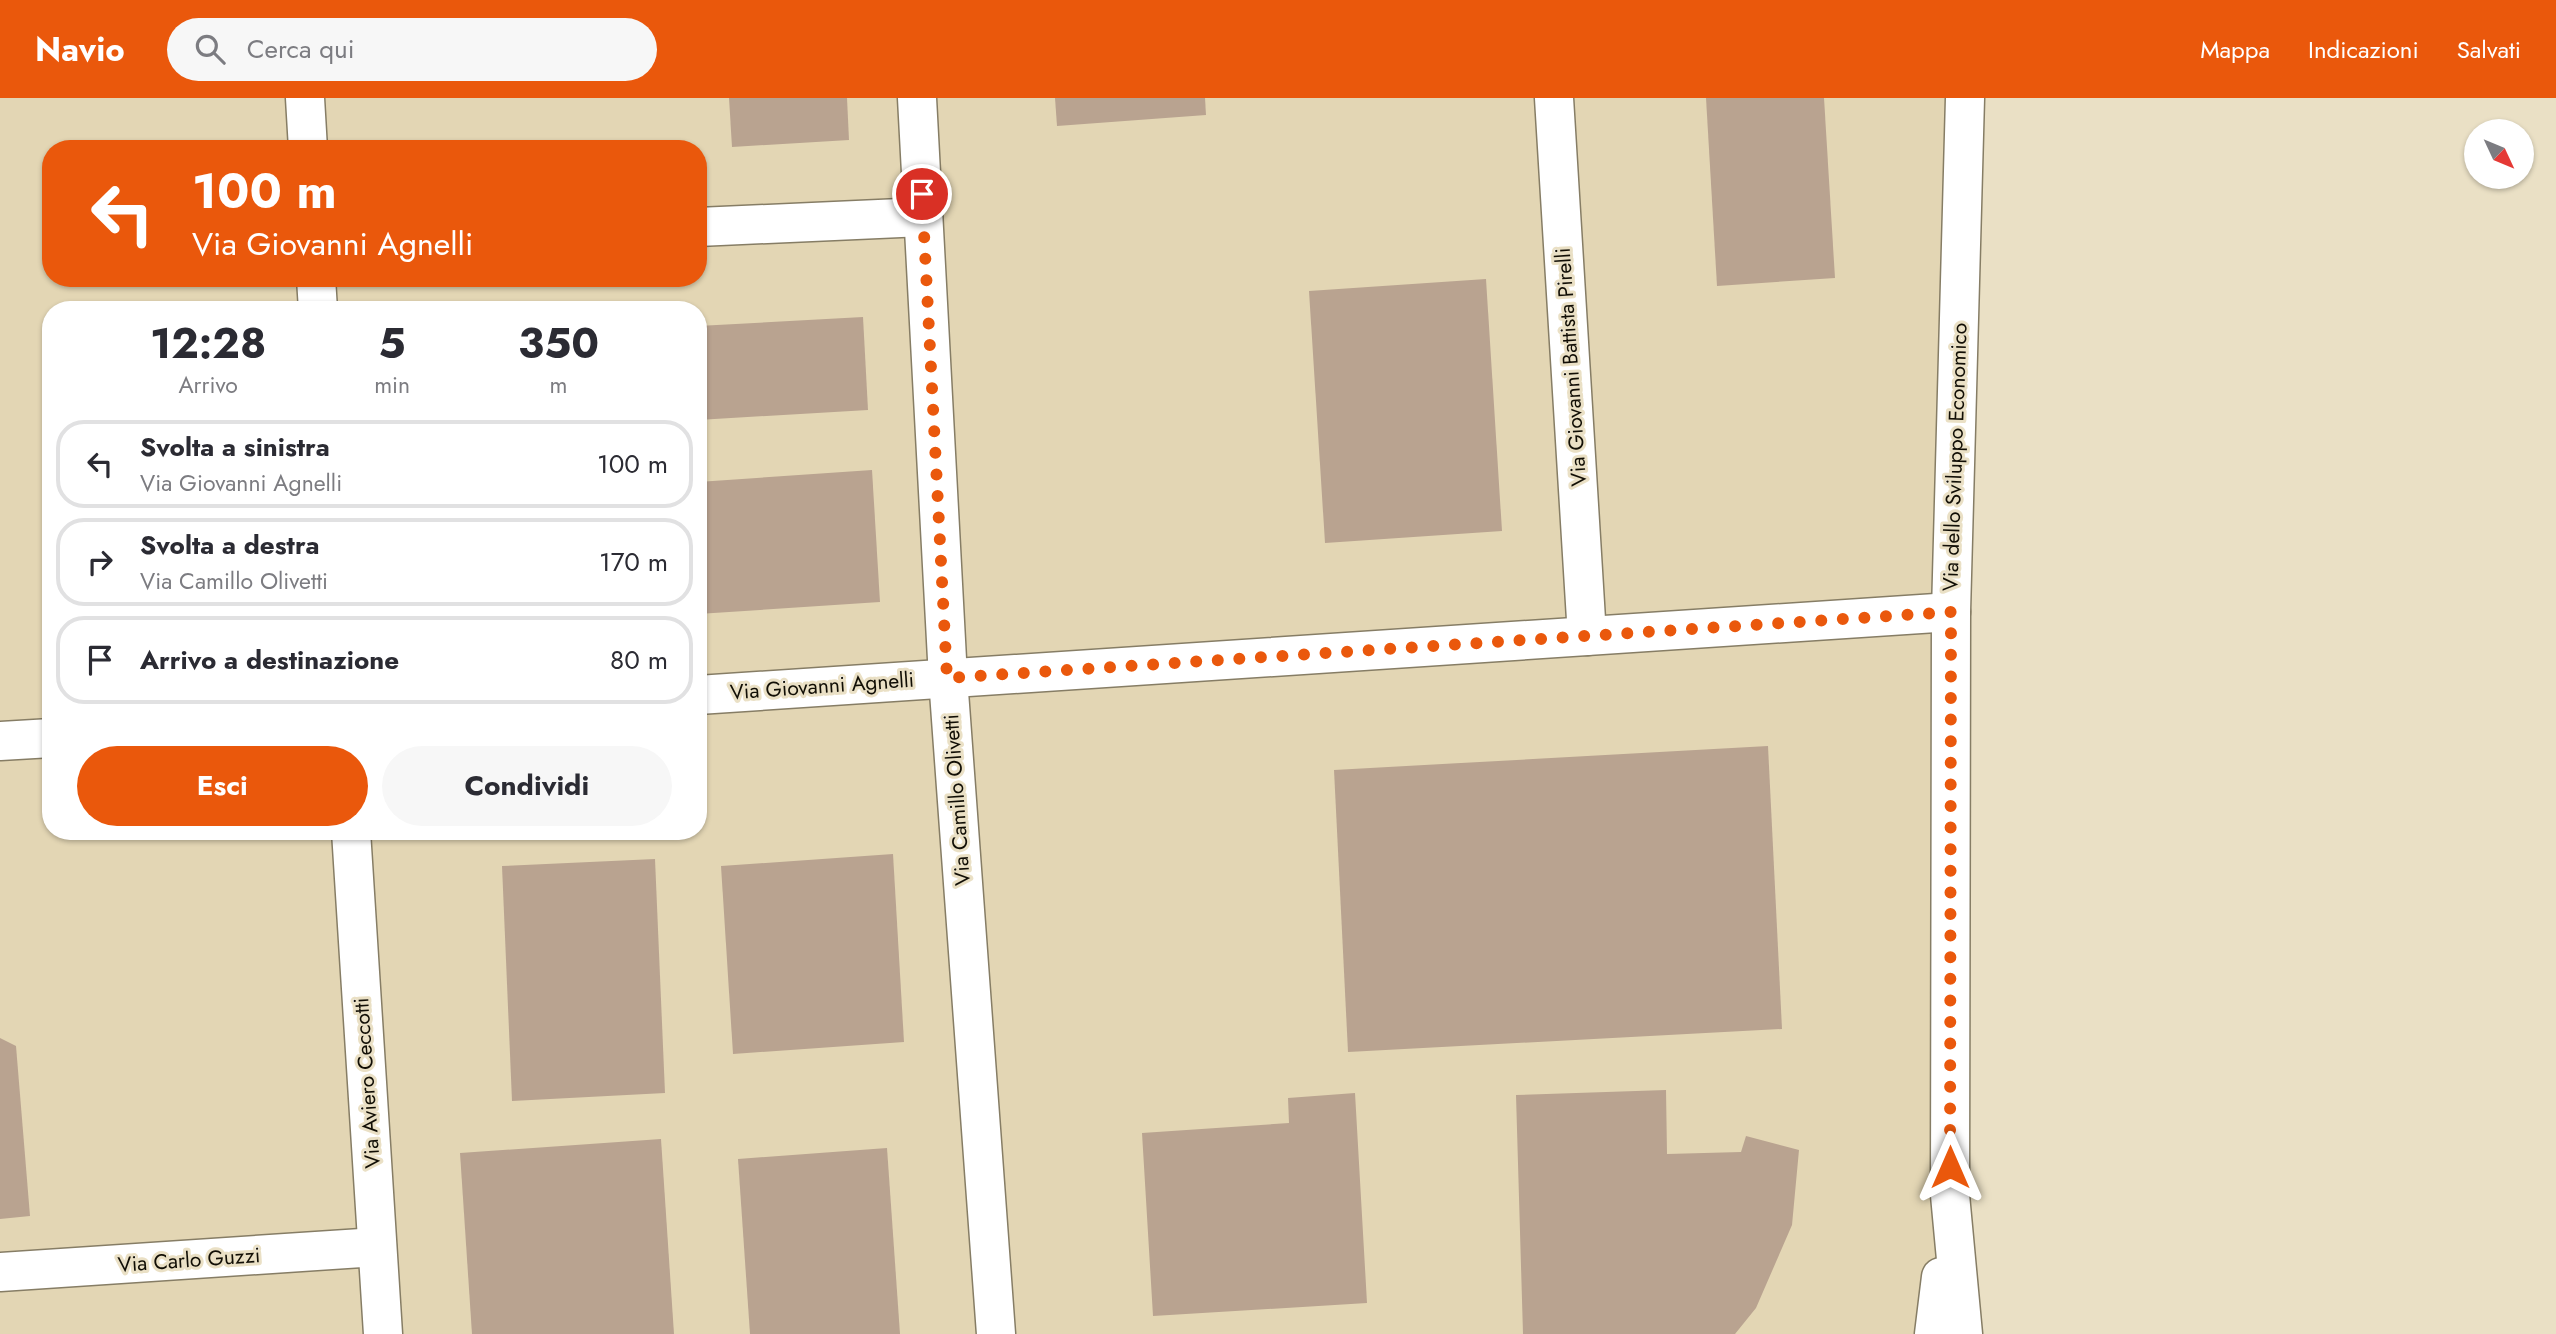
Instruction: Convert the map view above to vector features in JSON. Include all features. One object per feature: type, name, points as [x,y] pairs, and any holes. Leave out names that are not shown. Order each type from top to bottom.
[{"type":"street","points":[[305,98],[307,140]]},
{"type":"street","name":"Via Camillo Olivetti","points":[[916,98],[947,678],[996,1334]]},
{"type":"street","name":"Via Giovanni Battista Pirelli","points":[[1554,98],[1587,636]]},
{"type":"street","name":"Via dello Sviluppo Economico","points":[[1950,1195],[1951,612],[1965,98]]},
{"type":"street","points":[[707,227],[923,218]]},
{"type":"street","name":"Via Giovanni Agnelli","points":[[707,694],[1951,612]]},
{"type":"street","points":[[0,741],[42,739]]},
{"type":"street","name":"Via Aviero Ceccotti","points":[[352,840],[383,1334]]},
{"type":"street","points":[[1934,1334],[1950,1195]]},
{"type":"street","points":[[1950,1195],[1963,1334]]},
{"type":"street","name":"Via Carlo Guzzi","points":[[0,1272],[377,1247]]},
{"type":"shaded area","points":[[0,98],[1965,98],[1950,1195],[1934,1334],[0,1334]]},
{"type":"building","points":[[729,98],[847,98],[849,140],[732,147]]},
{"type":"building","points":[[1055,98],[1205,98],[1206,115],[1057,126]]},
{"type":"building","points":[[1706,98],[1824,98],[1835,278],[1717,286]]},
{"type":"building","points":[[1486,279],[1502,531],[1325,543],[1309,291]]},
{"type":"building","points":[[863,317],[868,410],[707,419],[707,326]]},
{"type":"building","points":[[872,470],[880,602],[707,613],[707,481]]},
{"type":"building","points":[[1768,746],[1782,1029],[1348,1052],[1334,770]]},
{"type":"building","points":[[893,854],[904,1042],[733,1054],[721,866]]},
{"type":"building","points":[[655,859],[665,1093],[512,1101],[502,866]]},
{"type":"building","points":[[0,1038],[16,1046],[30,1216],[0,1219]]},
{"type":"building","points":[[1666,1090],[1667,1154],[1741,1152],[1746,1136],[1799,1150],[1792,1225],[1756,1308],[1735,1334],[1523,1334],[1516,1095]]},
{"type":"building","points":[[1355,1093],[1367,1303],[1153,1316],[1142,1133],[1289,1123],[1288,1098]]},
{"type":"building","points":[[661,1139],[674,1334],[472,1334],[460,1153]]},
{"type":"building","points":[[887,1148],[900,1334],[750,1334],[738,1159]]},
{"type":"route","points":[[922,194],[947,678],[1951,612],[1950,1167]]}]
